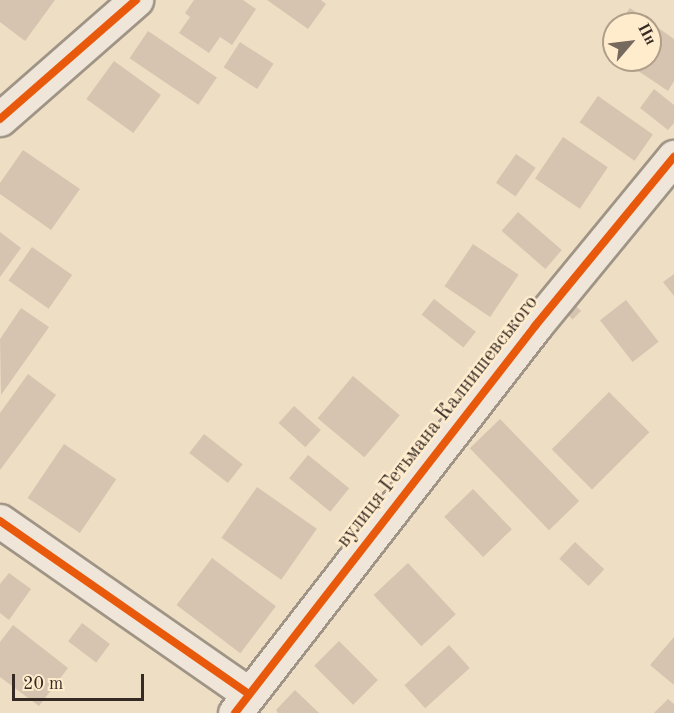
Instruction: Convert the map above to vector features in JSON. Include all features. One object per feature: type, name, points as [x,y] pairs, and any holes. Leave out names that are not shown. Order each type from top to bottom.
[{"type":"street","points":[[0,119],[136,0]]},
{"type":"street","name":"вулиця Гетьмана Калнишевського","points":[[242,704],[535,326],[674,157]]},
{"type":"street","points":[[0,521],[242,704]]},
{"type":"building","points":[[0,0],[55,0],[25,41],[0,22]]},
{"type":"building","points":[[194,0],[243,0],[256,9],[232,45],[220,37],[209,53],[179,33],[190,17],[185,13]]},
{"type":"building","points":[[267,0],[321,0],[326,4],[308,29]]},
{"type":"building","points":[[148,31],[217,77],[198,105],[130,58]]},
{"type":"building","points":[[662,31],[674,39],[674,81],[668,91],[640,72],[662,72]]},
{"type":"building","points":[[240,42],[274,64],[257,89],[224,67]]},
{"type":"building","points":[[114,61],[161,95],[133,133],[86,99]]},
{"type":"building","points":[[654,89],[674,105],[674,123],[668,130],[640,108]]},
{"type":"building","points":[[598,96],[653,134],[635,161],[580,122]]},
{"type":"building","points":[[563,137],[608,167],[580,209],[535,178]]},
{"type":"building","points":[[23,150],[80,189],[51,230],[0,194],[0,183]]},
{"type":"building","points":[[516,154],[536,168],[516,196],[496,183]]},
{"type":"building","points":[[518,212],[562,250],[545,269],[502,231]]},
{"type":"building","points":[[0,232],[21,248],[0,277]]},
{"type":"building","points":[[473,244],[519,275],[490,317],[444,286]]},
{"type":"building","points":[[32,247],[72,275],[49,309],[8,281]]},
{"type":"building","points":[[674,274],[674,296],[663,282]]},
{"type":"building","points":[[434,299],[476,332],[463,347],[422,315]]},
{"type":"building","points":[[626,300],[659,342],[633,362],[600,320]]},
{"type":"building","points":[[574,304],[581,311],[573,320],[566,312]]},
{"type":"building","points":[[21,308],[49,327],[1,395],[0,339]]},
{"type":"building","points":[[28,374],[56,395],[0,470],[0,413]]},
{"type":"building","points":[[353,376],[400,415],[364,457],[318,418]]},
{"type":"building","points":[[609,392],[649,432],[592,490],[552,449]]},
{"type":"building","points":[[294,406],[321,430],[305,447],[279,423]]},
{"type":"building","points":[[500,419],[579,501],[549,530],[470,448]]},
{"type":"building","points":[[204,434],[243,464],[228,483],[189,453]]},
{"type":"building","points":[[64,444],[116,479],[80,533],[28,498]]},
{"type":"building","points":[[308,455],[349,488],[330,512],[289,478]]},
{"type":"building","points":[[257,487],[317,529],[281,580],[221,538]]},
{"type":"building","points":[[473,489],[512,529],[483,557],[444,517]]},
{"type":"building","points":[[575,542],[604,569],[589,586],[559,559]]},
{"type":"building","points":[[212,558],[276,606],[240,653],[176,605]]},
{"type":"building","points":[[408,563],[456,614],[421,646],[374,595]]},
{"type":"building","points":[[9,573],[31,589],[9,620],[0,613],[0,584]]},
{"type":"building","points":[[82,623],[110,644],[96,662],[68,641]]},
{"type":"building","points":[[13,625],[68,668],[39,706],[0,677],[0,642]]},
{"type":"building","points":[[674,637],[674,685],[650,665]]},
{"type":"building","points":[[339,641],[378,680],[353,705],[314,666]]},
{"type":"building","points":[[449,645],[470,668],[425,708],[404,685]]},
{"type":"building","points":[[295,690],[319,713],[278,713],[276,710]]},
{"type":"building","points":[[668,699],[674,704],[674,713],[654,713]]},
{"type":"cycle path","points":[[0,119],[136,0]]},
{"type":"cycle path","points":[[235,713],[535,326],[674,157]]},
{"type":"cycle path","points":[[0,521],[249,694]]}]
